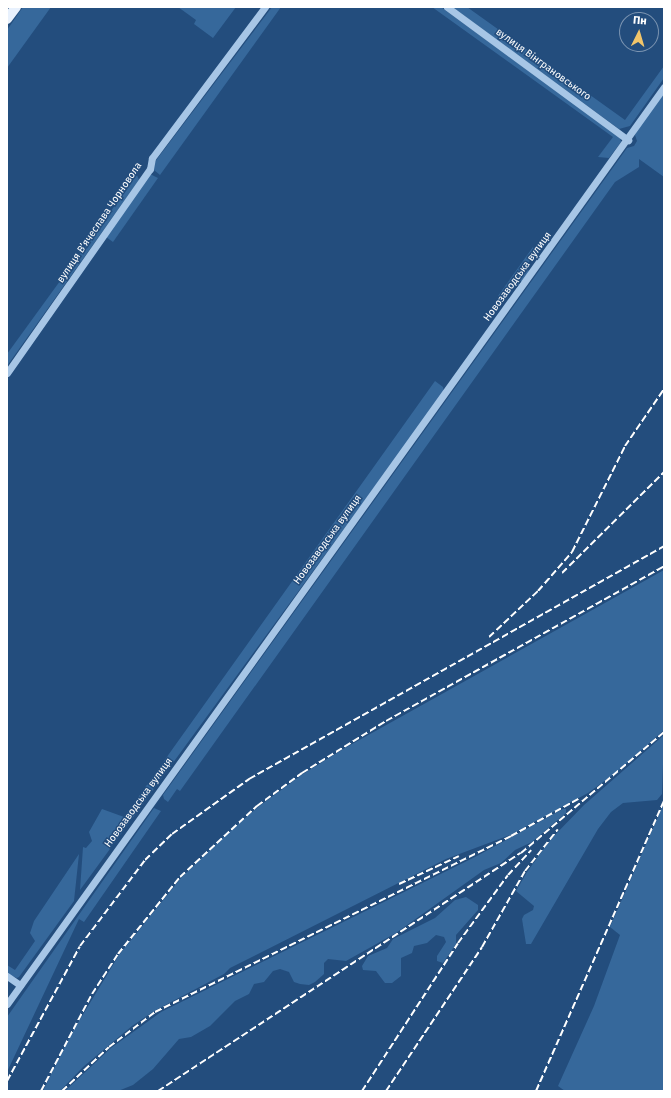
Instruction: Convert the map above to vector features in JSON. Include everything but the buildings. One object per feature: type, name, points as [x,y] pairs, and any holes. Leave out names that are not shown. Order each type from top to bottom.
[{"type":"main road","points":[[7,19],[16,7]]},
{"type":"street","name":"вулиця Вʼячеслава Чорновола","points":[[7,373],[150,169],[152,158],[265,7]]},
{"type":"street","name":"вулиця Вінграновського","points":[[447,7],[628,140]]},
{"type":"street","name":"Новозаводська вулиця","points":[[7,1004],[628,140],[664,87]]},
{"type":"street","points":[[7,976],[20,985]]},
{"type":"shaded area","points":[[23,7],[51,7],[7,68],[7,30]]},
{"type":"shaded area","points":[[178,7],[236,7],[213,38],[194,24],[196,20]]},
{"type":"shaded area","points":[[272,7],[281,7],[160,175],[154,170],[154,163]]},
{"type":"shaded area","points":[[432,7],[441,7],[620,137],[621,142],[609,158],[598,157],[613,137]]},
{"type":"shaded area","points":[[452,7],[467,7],[625,120],[664,66],[664,78],[630,126],[619,129]]},
{"type":"shaded area","points":[[664,93],[664,177],[639,159],[639,167],[615,182],[180,791],[177,789],[168,802],[164,799],[163,795],[627,148],[634,146],[637,141],[635,135],[638,128]]},
{"type":"shaded area","points":[[150,174],[158,178],[113,242],[106,237]]},
{"type":"shaded area","points":[[137,175],[139,180],[7,366],[7,354]]},
{"type":"shaded area","points":[[533,247],[535,254],[526,266],[529,271],[519,286],[510,285],[502,296],[498,296]]},
{"type":"shaded area","points":[[435,381],[443,387],[444,392],[80,890],[83,847],[86,848],[92,841],[89,832],[102,809],[124,817]]},
{"type":"shaded area","points":[[664,570],[664,730],[618,771],[588,793],[510,835],[446,859],[230,968],[224,974],[154,1011],[132,1026],[83,1067],[60,1091],[43,1091],[70,1036],[119,955],[181,878],[219,841],[258,807],[303,774],[345,748]]},
{"type":"shaded area","points":[[664,735],[662,794],[657,800],[623,803],[611,812],[598,829],[531,944],[526,944],[522,919],[524,915],[533,910],[534,906],[516,891],[527,872],[551,839],[584,805]]},
{"type":"shaded area","points":[[664,803],[664,1091],[565,1091],[558,1086],[594,1006],[620,935],[610,927]]},
{"type":"shaded area","points":[[154,808],[161,811],[84,922],[79,919],[7,1072],[7,1017]]},
{"type":"shaded area","points":[[563,809],[566,809],[566,813],[532,842],[515,850],[501,863],[484,870],[396,933],[346,961],[328,959],[324,963],[324,974],[315,982],[309,985],[300,984],[294,982],[289,972],[280,969],[273,971],[264,982],[254,984],[249,994],[235,1001],[210,1026],[191,1037],[179,1039],[153,1069],[133,1085],[118,1091],[65,1091],[111,1048],[161,1012],[475,857]]},
{"type":"shaded area","points":[[79,854],[74,901],[19,977],[17,978],[7,974],[7,965],[15,970],[35,941],[30,933],[34,921]]},
{"type":"shaded area","points":[[466,897],[478,905],[478,910],[456,935],[456,944],[443,963],[437,961],[437,956],[446,942],[444,937],[436,935],[427,943],[414,946],[412,953],[401,958],[401,976],[392,983],[385,983],[376,971],[363,970],[362,966],[368,956],[387,948],[393,939],[435,918],[455,900]]},
{"type":"railway","points":[[489,637],[538,591],[572,552],[625,446],[664,389]]},
{"type":"railway","points":[[562,573],[664,472]]},
{"type":"railway","points":[[7,1081],[80,946],[145,860],[172,834],[249,779],[664,546]]},
{"type":"railway","points":[[41,1091],[92,994],[118,954],[180,877],[257,806],[302,773],[386,721],[664,566]]},
{"type":"railway","points":[[158,1091],[521,853],[664,732]]},
{"type":"railway","points":[[62,1091],[109,1047],[155,1012],[511,836],[578,799]]},
{"type":"railway","points":[[536,1091],[664,801]]},
{"type":"railway","points":[[386,1091],[482,947],[525,871],[558,829]]},
{"type":"railway","points":[[362,1091],[458,943],[508,875],[531,850]]},
{"type":"railway","points":[[399,884],[459,856]]}]
